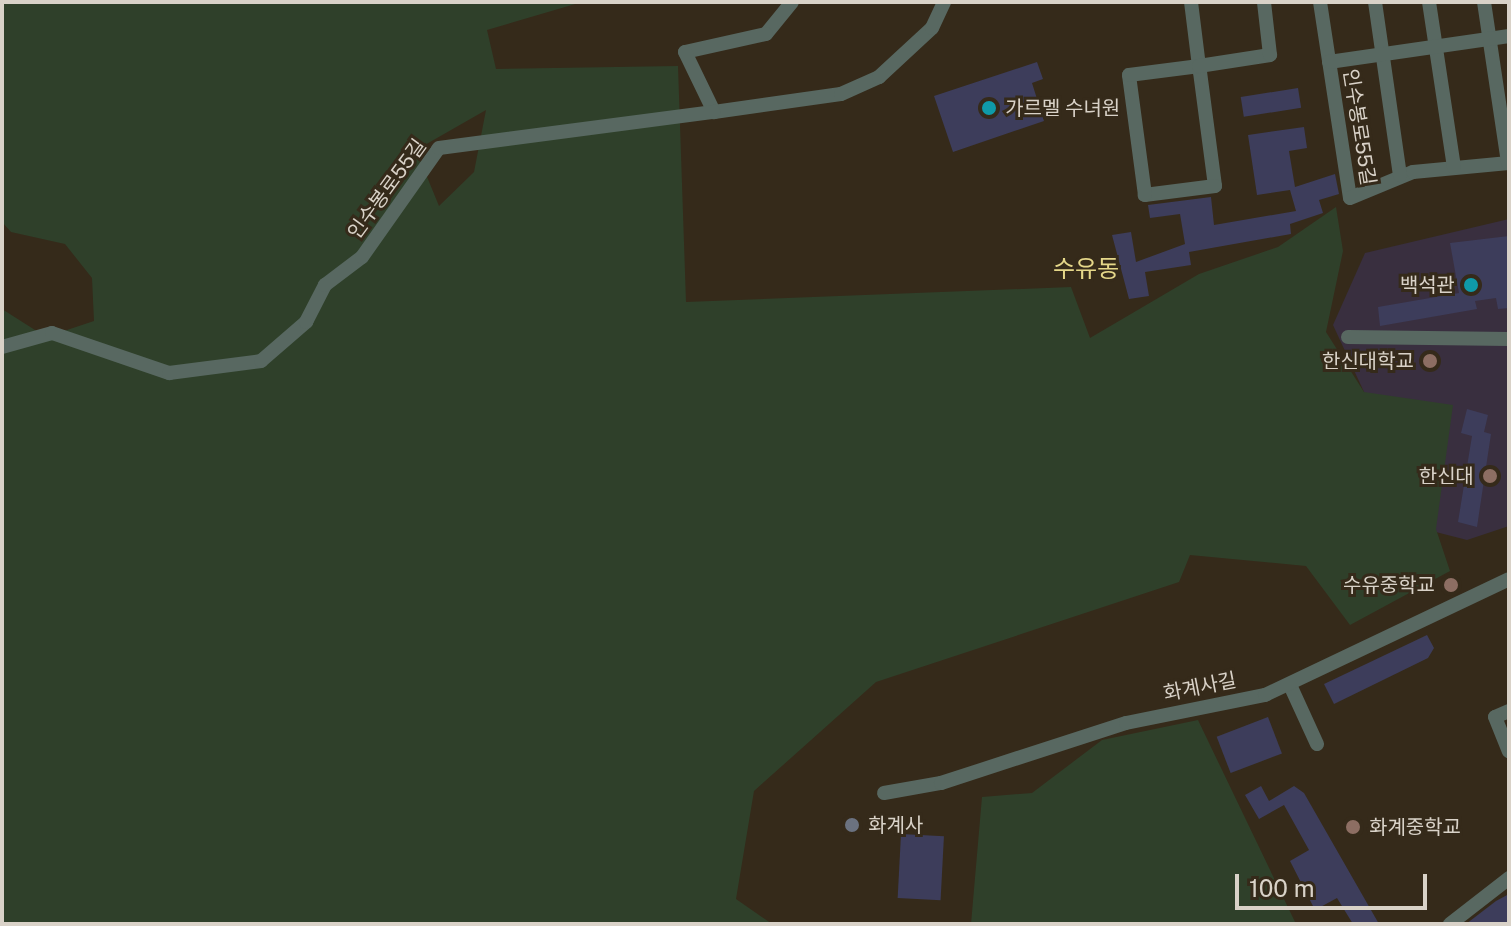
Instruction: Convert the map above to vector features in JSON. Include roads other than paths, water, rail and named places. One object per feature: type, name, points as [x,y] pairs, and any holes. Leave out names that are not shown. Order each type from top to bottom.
[{"type":"street","points":[[714,112],[685,52],[766,34],[792,2]]},
{"type":"street","name":"인수봉로55길","points":[[2,347],[52,333],[169,373],[261,361],[306,322],[325,285],[362,257],[439,148],[841,94],[879,77],[932,28],[944,2]]},
{"type":"street","points":[[1191,2],[1199,66],[1215,186],[1145,195],[1129,75],[1199,66],[1270,55],[1264,2]]},
{"type":"street","name":"인수봉로55길","points":[[1320,2],[1350,198],[1400,175],[1375,2]]},
{"type":"street","points":[[1429,2],[1454,167]]},
{"type":"street","points":[[1400,175],[1508,163],[1484,2]]},
{"type":"street","name":"인수봉로55길","points":[[1329,62],[1509,36]]},
{"type":"street","points":[[1348,337],[1509,339]]},
{"type":"street","name":"화계사길","points":[[884,793],[941,783],[1126,723],[1290,685],[1509,579]]},
{"type":"street","points":[[1290,685],[1317,744]]},
{"type":"street","points":[[1509,711],[1495,717],[1509,751]]},
{"type":"street","points":[[1450,924],[1508,879]]},
{"type":"place","name":"가르멜 수녀원","points":[[989,108]]},
{"type":"place","name":"백석관","points":[[1471,285]]},
{"type":"place","name":"한신대학교","points":[[1430,361]]},
{"type":"place","name":"한신대","points":[[1490,476]]},
{"type":"place","name":"수유중학교","points":[[1451,585]]},
{"type":"place","name":"화계사","points":[[852,825]]},
{"type":"place","name":"화계중학교","points":[[1353,827]]},
{"type":"district","name":"수유동","points":[[1086,269]]}]
